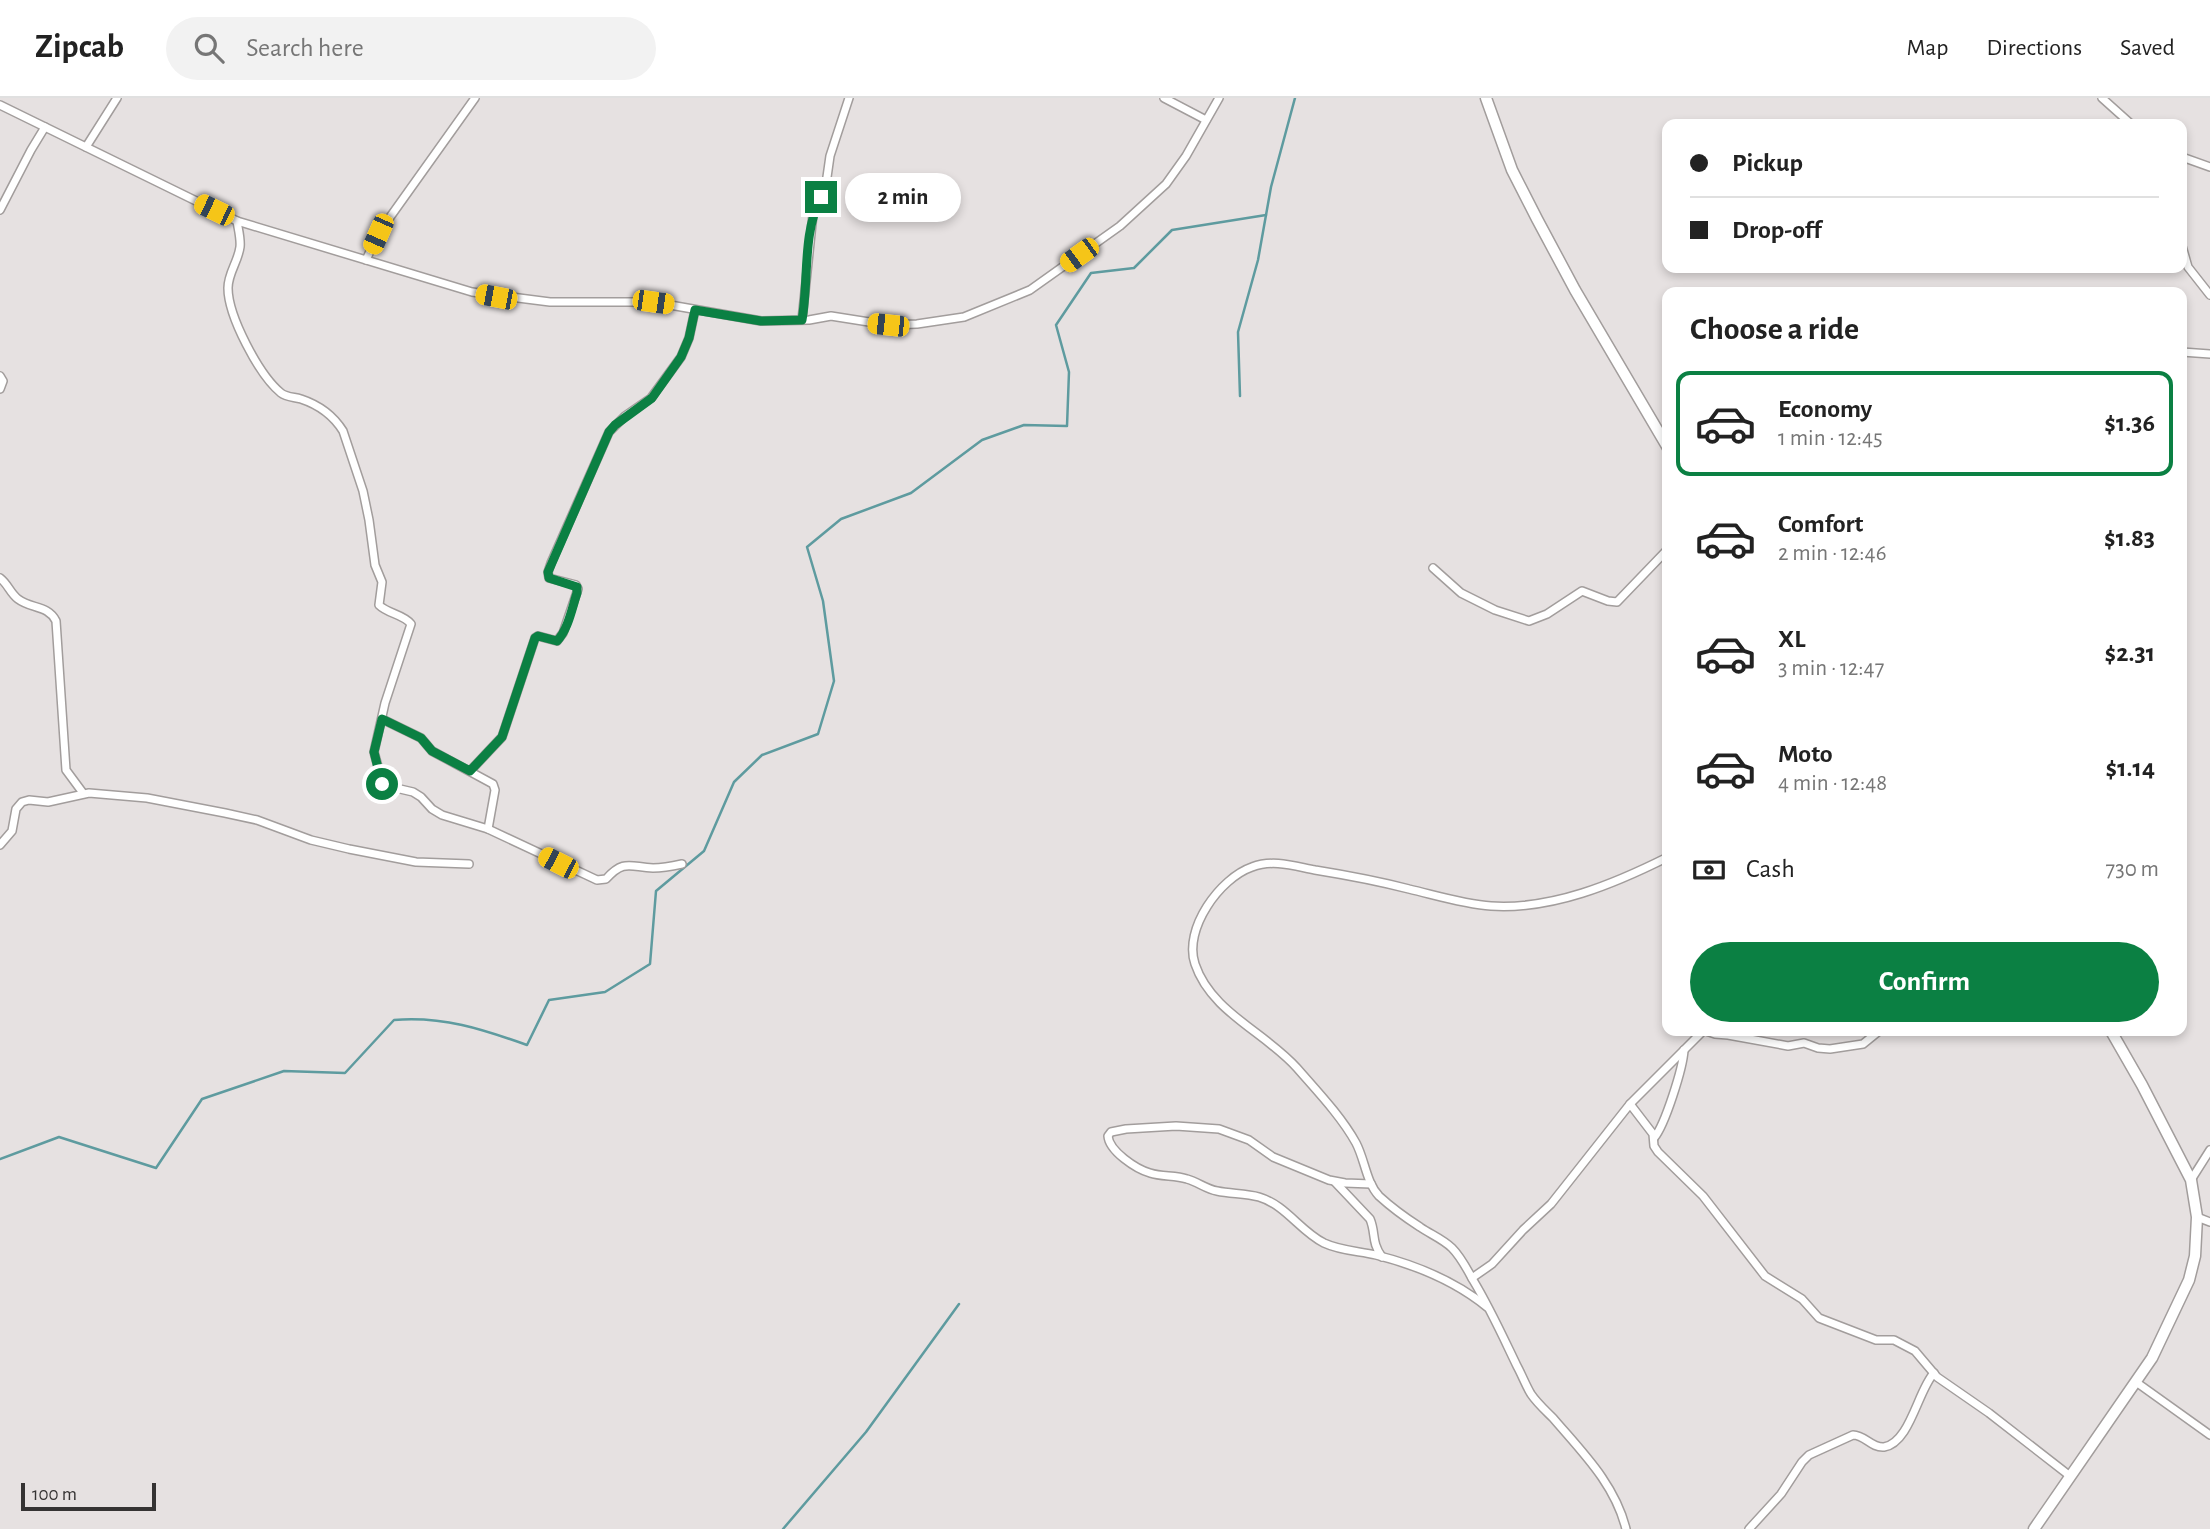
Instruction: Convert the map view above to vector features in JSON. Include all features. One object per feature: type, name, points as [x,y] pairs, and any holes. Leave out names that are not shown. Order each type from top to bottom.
[{"type":"street","points":[[86,147],[117,98]]},
{"type":"street","points":[[366,260],[378,234],[475,98]]},
{"type":"street","points":[[802,320],[813,214],[826,184],[830,156],[849,98]]},
{"type":"street","points":[[1164,98],[1206,120]]},
{"type":"street","points":[[0,105],[236,220],[455,288],[496,297],[550,302],[653,302],[761,321],[831,316],[888,325],[918,324],[964,317],[1030,290],[1120,226],[1166,184],[1186,156],[1219,98]]},
{"type":"street","points":[[1486,98],[1511,170],[1543,231],[1662,438]]},
{"type":"street","points":[[2102,98],[2125,119]]},
{"type":"street","points":[[0,210],[46,127]]},
{"type":"street","points":[[2187,159],[2210,167]]},
{"type":"street","points":[[236,220],[240,247],[228,289],[240,330],[256,362],[279,391],[321,409],[338,423],[343,431],[363,491],[375,565],[382,582],[379,605],[411,624],[385,703],[374,752],[383,785],[416,794],[432,809],[453,820],[488,829],[597,880],[606,879],[620,867],[682,864]]},
{"type":"street","points":[[2187,264],[2210,295]]},
{"type":"street","points":[[470,771],[502,737],[535,638],[538,636],[557,641],[563,633],[578,589],[576,585],[548,576],[554,555],[609,432],[652,398],[681,357],[689,338],[695,310]]},
{"type":"street","points":[[2187,352],[2210,354]]},
{"type":"street","points":[[0,376],[3,381],[0,389]]},
{"type":"street","points":[[1433,568],[1461,593],[1495,610],[1529,621],[1544,616],[1582,591],[1617,602],[1662,555]]},
{"type":"street","points":[[0,578],[6,582],[16,598],[49,611],[56,621],[66,770],[83,793]]},
{"type":"street","points":[[382,719],[421,738],[432,751],[494,786],[488,829]]},
{"type":"street","points":[[0,845],[12,831],[16,809],[22,802],[48,802],[83,793],[148,798],[213,810],[257,821],[323,843],[416,862],[469,864]]},
{"type":"street","points":[[1626,1529],[1615,1495],[1531,1394],[1490,1309],[1452,1248],[1377,1194],[1351,1134],[1294,1065],[1220,1004],[1208,990],[1195,966],[1193,956],[1194,938],[1201,918],[1218,889],[1238,873],[1251,867],[1276,863],[1489,906],[1530,906],[1593,889],[1632,875],[1662,860]]},
{"type":"street","points":[[1472,1278],[1492,1264],[1522,1230],[1551,1204],[1630,1104],[1699,1036]]},
{"type":"street","points":[[1733,1036],[1788,1046],[1804,1043],[1830,1049],[1863,1044],[1873,1036]]},
{"type":"street","points":[[2034,1529],[2152,1358],[2189,1280],[2195,1256],[2197,1217],[2191,1180],[2143,1085],[2114,1036]]},
{"type":"street","points":[[1654,1138],[1667,1112],[1684,1050]]},
{"type":"street","points":[[1630,1104],[1654,1138],[1654,1146],[1658,1152],[1703,1196],[1765,1276],[1802,1299],[1819,1318],[1876,1339],[1894,1340],[1915,1351],[1934,1373],[2070,1476]]},
{"type":"street","points":[[1371,1184],[1334,1181],[1273,1157],[1249,1140],[1219,1129],[1176,1126],[1126,1129],[1111,1132],[1108,1136],[1109,1143],[1119,1153],[1150,1173],[1186,1178],[1214,1191],[1260,1197],[1287,1212],[1301,1227],[1326,1244],[1398,1261],[1455,1285],[1490,1309]]},
{"type":"street","points":[[2191,1180],[2210,1150]]},
{"type":"street","points":[[1334,1181],[1370,1219],[1374,1244],[1382,1256]]},
{"type":"street","points":[[2197,1217],[2210,1222]]},
{"type":"street","points":[[1749,1529],[1781,1494],[1809,1455],[1858,1434],[1881,1447],[1893,1442],[1901,1435],[1914,1414],[1927,1380],[1934,1373]]},
{"type":"street","points":[[2136,1382],[2210,1435]]},
{"type":"waterway","points":[[1240,396],[1238,332],[1258,260],[1271,187],[1295,98]]},
{"type":"waterway","points":[[0,1159],[59,1137],[156,1168],[202,1099],[284,1071],[345,1073],[394,1020],[446,1022],[527,1045],[549,1000],[605,992],[650,964],[656,891],[704,851],[734,782],[762,755],[818,734],[834,681],[823,601],[807,547],[841,519],[911,493],[982,440],[1024,425],[1067,426],[1069,372],[1056,325],[1091,273],[1134,268],[1172,230],[1266,215]]},
{"type":"waterway","points":[[783,1529],[866,1432],[959,1304]]},
{"type":"route","points":[[382,784],[374,752],[382,719],[421,738],[432,751],[470,771],[500,740],[535,638],[538,636],[557,641],[566,626],[578,589],[576,585],[549,578],[547,575],[609,432],[652,398],[681,357],[689,338],[695,310],[761,321],[802,320],[810,232],[813,214],[821,197]]}]
